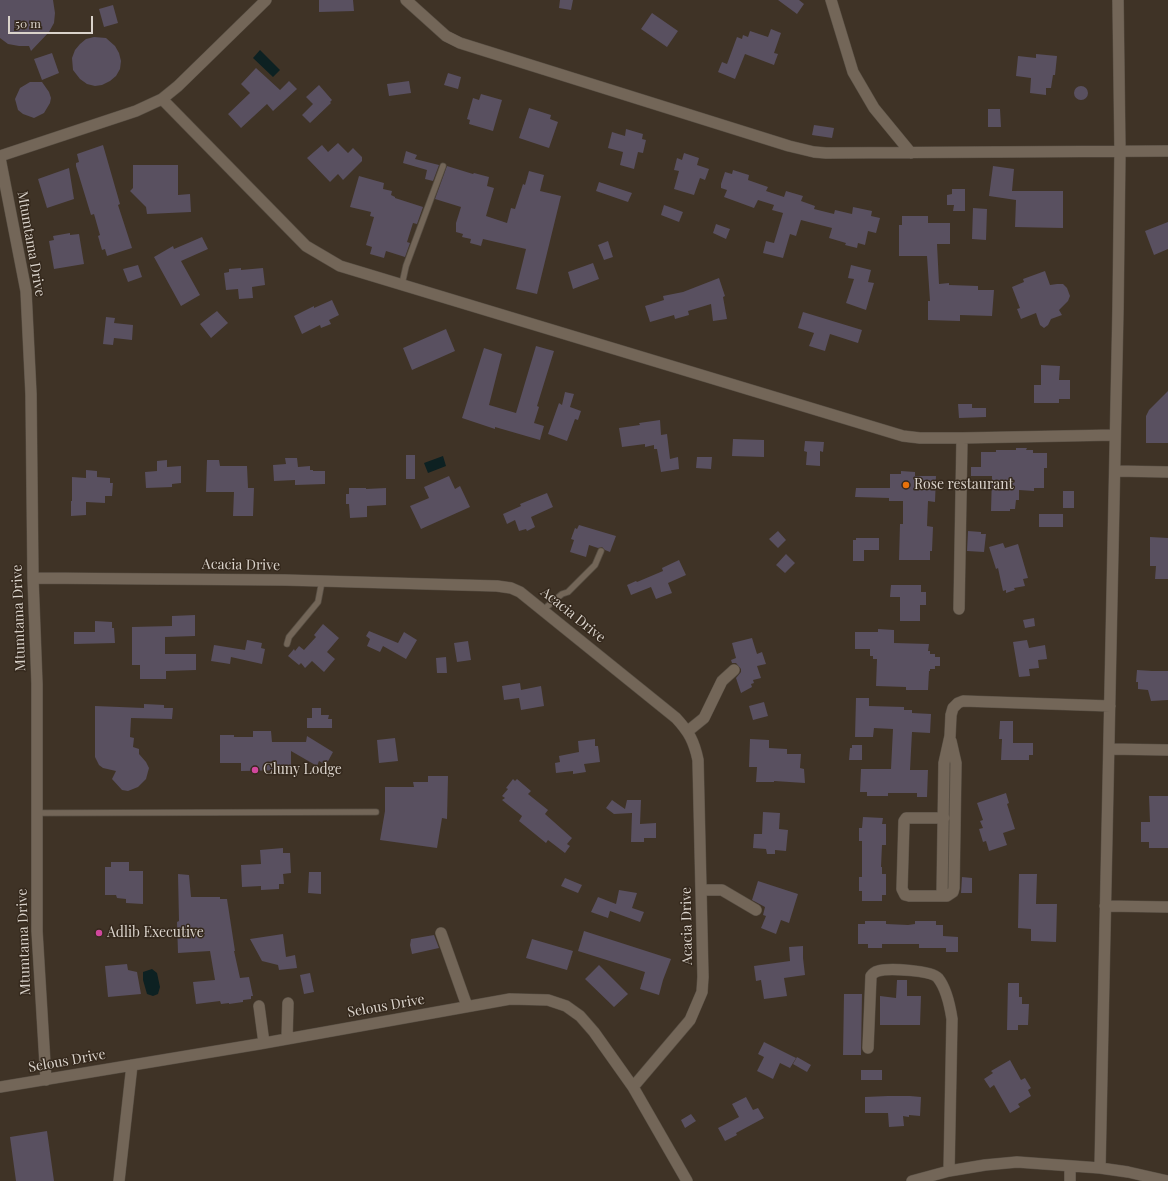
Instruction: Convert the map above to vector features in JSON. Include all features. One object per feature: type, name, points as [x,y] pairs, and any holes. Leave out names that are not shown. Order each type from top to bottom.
[{"type":"street","points":[[0,157],[136,112],[162,99],[178,86],[266,0]]},
{"type":"street","points":[[406,0],[446,36],[460,43],[789,146],[814,152],[911,153],[1120,150],[1168,151]]},
{"type":"street","points":[[831,0],[853,72],[874,108],[911,153]]},
{"type":"street","points":[[1100,1168],[1116,435],[1120,150],[1118,0]]},
{"type":"street","points":[[162,99],[306,246],[340,266],[889,433],[920,438],[1116,435]]},
{"type":"street","name":"Mtumtama Drive","points":[[0,157],[26,291],[31,394],[32,578],[37,684],[37,932],[46,1080]]},
{"type":"street","points":[[959,609],[962,438]]},
{"type":"street","points":[[1115,471],[1168,472]]},
{"type":"street","name":"Acacia Drive","points":[[32,578],[322,581],[511,588],[520,592],[543,610],[676,718],[688,731],[695,745],[698,760],[702,992],[694,1012],[686,1026],[634,1087]]},
{"type":"street","points":[[688,731],[704,718],[722,681],[734,670]]},
{"type":"street","points":[[942,896],[944,763],[950,736],[951,715],[953,708],[958,703],[963,701],[1110,706]]},
{"type":"street","points":[[944,818],[906,818],[903,824],[902,853],[902,888],[905,895],[942,896],[950,894],[954,888],[956,763],[950,736]]},
{"type":"street","points":[[1108,749],[1168,750]]},
{"type":"street","points":[[701,890],[722,890],[756,910]]},
{"type":"street","points":[[1105,906],[1168,907]]},
{"type":"street","points":[[441,933],[467,1006]]},
{"type":"street","points":[[868,1048],[871,976],[873,972],[878,970],[893,970],[925,972],[938,978],[943,986],[952,1019],[949,1171]]},
{"type":"street","name":"Selous Drive","points":[[0,1087],[264,1043],[510,999],[548,1000],[566,1006],[580,1016],[594,1032],[634,1087],[686,1181]]},
{"type":"street","points":[[287,1039],[288,1003]]},
{"type":"street","points":[[259,1006],[264,1043]]},
{"type":"street","points":[[119,1181],[132,1065]]},
{"type":"street","points":[[912,1181],[949,1171],[985,1165],[1017,1162],[1100,1168],[1128,1172],[1167,1181]]},
{"type":"street","points":[[1070,1166],[1070,1181]]},
{"type":"lane","points":[[402,284],[406,266],[443,166]]},
{"type":"lane","points":[[543,610],[562,594],[568,592],[595,565],[602,551]]},
{"type":"lane","points":[[287,644],[288,637],[318,602],[322,581]]},
{"type":"lane","points":[[36,813],[376,812]]},
{"type":"water","points":[[260,50],[280,70],[273,77],[253,58]]},
{"type":"water","points":[[443,456],[446,466],[428,473],[424,463]]},
{"type":"water","points":[[152,969],[157,973],[160,987],[158,994],[153,996],[147,994],[143,980],[143,972]]},
{"type":"building","points":[[0,0],[53,0],[55,13],[54,23],[49,32],[31,51],[29,46],[8,44],[0,38]]},
{"type":"building","points":[[319,0],[353,0],[354,11],[319,12]]},
{"type":"building","points":[[560,0],[573,0],[571,10],[559,8]]},
{"type":"building","points":[[778,0],[799,0],[804,4],[797,14]]},
{"type":"building","points":[[113,5],[118,23],[104,27],[99,9]]},
{"type":"building","points":[[652,13],[678,31],[667,47],[641,29]]},
{"type":"building","points":[[771,29],[781,33],[774,53],[778,54],[774,65],[745,54],[735,79],[718,72],[722,62],[727,64],[737,37],[742,39],[743,35],[748,37],[750,31],[768,37]]},
{"type":"building","points":[[94,37],[106,38],[115,46],[121,61],[120,69],[116,76],[102,85],[95,86],[87,84],[80,79],[73,70],[72,58],[75,50],[80,44],[86,39]]},
{"type":"building","points":[[52,53],[59,73],[42,80],[34,59]]},
{"type":"building","points":[[1036,54],[1057,56],[1055,75],[1053,75],[1051,88],[1046,88],[1046,95],[1030,93],[1031,78],[1016,76],[1018,56],[1036,58]]},
{"type":"building","points":[[256,68],[280,90],[289,81],[297,89],[273,111],[267,104],[241,128],[228,114],[250,93],[241,84]]},
{"type":"building","points":[[448,73],[461,77],[458,89],[444,85]]},
{"type":"building","points":[[409,81],[411,93],[389,96],[387,84]]},
{"type":"building","points":[[30,82],[42,82],[51,98],[50,103],[44,113],[34,118],[23,114],[18,110],[15,99],[20,88]]},
{"type":"building","points":[[319,85],[332,100],[330,102],[331,103],[310,123],[302,115],[313,104],[306,97]]},
{"type":"building","points":[[1078,86],[1084,86],[1088,90],[1088,96],[1084,100],[1078,100],[1074,96],[1074,90]]},
{"type":"building","points":[[481,94],[502,100],[493,131],[469,124],[470,120],[467,119],[473,98],[479,100]]},
{"type":"building","points":[[529,108],[551,115],[550,119],[558,122],[549,148],[519,138]]},
{"type":"building","points":[[988,109],[1000,109],[1001,127],[988,127]]},
{"type":"building","points":[[814,125],[834,128],[832,138],[812,135]]},
{"type":"building","points":[[626,129],[643,134],[642,139],[646,140],[643,153],[638,152],[634,169],[620,165],[623,152],[608,148],[612,132],[625,136]]},
{"type":"building","points":[[338,143],[348,153],[353,148],[362,157],[362,161],[343,180],[338,174],[330,182],[307,158],[322,145],[328,152]]},
{"type":"building","points":[[103,145],[120,204],[118,205],[132,248],[107,256],[105,249],[102,250],[98,236],[100,235],[94,214],[91,215],[76,166],[76,163],[79,162],[77,154]]},
{"type":"building","points":[[406,151],[417,155],[415,159],[439,165],[433,181],[425,179],[427,170],[403,163]]},
{"type":"building","points":[[684,153],[699,158],[697,165],[709,169],[705,180],[700,178],[694,195],[674,189],[679,171],[674,170],[677,158],[682,160]]},
{"type":"building","points":[[133,165],[178,165],[178,195],[190,194],[191,212],[147,214],[146,207],[130,191],[133,188]]},
{"type":"building","points":[[447,166],[489,177],[487,186],[494,188],[486,216],[507,223],[511,208],[515,209],[529,171],[544,175],[540,191],[561,196],[537,294],[516,289],[526,249],[483,239],[481,246],[470,243],[471,239],[462,237],[463,234],[456,232],[456,223],[461,207],[435,199]]},
{"type":"building","points":[[993,166],[1014,169],[1012,191],[1063,191],[1063,228],[1015,227],[1016,200],[989,196]]},
{"type":"building","points":[[69,168],[74,199],[47,208],[38,179]]},
{"type":"building","points":[[733,170],[749,175],[748,180],[768,187],[766,191],[784,197],[786,191],[803,196],[801,201],[815,206],[814,209],[834,214],[835,210],[852,214],[853,207],[872,211],[871,216],[880,218],[876,233],[868,231],[865,245],[858,243],[857,248],[845,245],[846,243],[829,238],[832,228],[801,220],[796,236],[790,234],[783,258],[763,253],[766,241],[774,243],[783,213],[772,210],[774,205],[758,200],[754,208],[724,197],[727,190],[721,188],[721,184],[725,172],[732,174]]},
{"type":"building","points":[[359,176],[384,183],[383,189],[392,191],[391,195],[395,198],[423,207],[417,224],[413,223],[407,242],[410,243],[405,257],[386,251],[384,258],[370,254],[372,247],[366,245],[374,217],[370,216],[371,212],[350,207]]},
{"type":"building","points":[[599,182],[632,193],[628,202],[596,191]]},
{"type":"building","points":[[952,189],[965,189],[965,211],[953,211],[954,205],[947,205],[947,195],[952,194]]},
{"type":"building","points":[[664,205],[683,212],[679,222],[661,215]]},
{"type":"building","points":[[973,208],[987,209],[986,240],[972,239]]},
{"type":"building","points":[[902,216],[928,216],[928,223],[950,223],[950,244],[937,244],[939,284],[949,283],[949,285],[978,286],[978,290],[994,290],[992,316],[960,315],[960,321],[928,320],[928,301],[930,301],[927,256],[899,256],[899,225],[902,225]]},
{"type":"building","points":[[1168,222],[1168,249],[1154,255],[1145,231]]},
{"type":"building","points":[[716,224],[730,229],[726,239],[713,233]]},
{"type":"building","points":[[70,233],[70,235],[79,234],[84,264],[54,269],[49,241],[54,240],[53,236]]},
{"type":"building","points":[[202,237],[208,249],[181,261],[200,295],[181,306],[154,257],[173,246],[174,249]]},
{"type":"building","points":[[608,241],[613,257],[604,260],[598,245]]},
{"type":"building","points":[[593,263],[599,279],[573,289],[568,272]]},
{"type":"building","points":[[138,265],[142,277],[128,282],[123,269]]},
{"type":"building","points":[[851,265],[871,270],[868,282],[874,283],[866,310],[846,303],[854,279],[848,278]]},
{"type":"building","points":[[241,268],[241,270],[263,268],[265,285],[252,287],[253,298],[239,299],[238,289],[226,290],[224,273],[229,272],[229,269]]},
{"type":"building","points":[[1045,271],[1050,285],[1063,284],[1067,288],[1070,296],[1068,301],[1059,310],[1062,315],[1051,319],[1048,325],[1044,328],[1040,325],[1036,313],[1021,319],[1017,309],[1020,308],[1012,287],[1024,282],[1023,279]]},
{"type":"building","points":[[719,278],[725,296],[723,297],[727,319],[713,321],[711,304],[688,311],[689,315],[675,319],[674,315],[650,322],[645,306],[664,300],[663,296],[683,292]]},
{"type":"building","points":[[332,300],[339,315],[329,320],[331,324],[321,328],[320,325],[302,334],[294,316],[314,306],[314,308]]},
{"type":"building","points":[[217,311],[228,323],[211,338],[200,324]]},
{"type":"building","points":[[803,312],[862,330],[858,343],[830,334],[825,351],[809,346],[814,333],[798,328]]},
{"type":"building","points":[[106,317],[115,318],[114,323],[133,325],[132,340],[114,338],[113,345],[103,344]]},
{"type":"building","points":[[446,329],[455,351],[412,370],[403,348]]},
{"type":"building","points":[[536,346],[554,351],[537,406],[539,407],[534,423],[544,426],[540,440],[495,427],[495,429],[462,418],[484,348],[502,354],[489,405],[516,413]]},
{"type":"building","points":[[1041,365],[1060,366],[1059,380],[1070,380],[1070,399],[1059,399],[1059,403],[1034,403],[1034,385],[1041,385]]},
{"type":"building","points":[[1168,391],[1168,443],[1146,443],[1146,416],[1149,410]]},
{"type":"building","points":[[565,392],[574,394],[570,407],[581,411],[578,420],[575,419],[567,441],[548,434],[559,403],[562,405]]},
{"type":"building","points":[[958,404],[972,404],[972,408],[986,408],[986,417],[959,418]]},
{"type":"building","points":[[660,420],[661,435],[667,434],[670,459],[678,457],[679,469],[661,472],[657,449],[654,449],[654,445],[645,447],[645,444],[622,447],[619,428]]},
{"type":"building","points":[[733,439],[764,440],[764,457],[732,456]]},
{"type":"building","points":[[805,441],[824,442],[823,452],[820,451],[820,466],[806,465],[807,452],[804,451]]},
{"type":"building","points":[[1016,448],[1027,448],[1026,450],[1033,450],[1033,453],[1047,453],[1047,468],[1044,468],[1044,488],[1034,488],[1034,491],[1019,490],[1019,500],[1016,500],[1015,509],[1010,509],[1010,511],[991,511],[992,476],[971,476],[971,467],[981,467],[981,452],[1016,450]]},
{"type":"building","points":[[406,455],[415,455],[415,479],[406,479]]},
{"type":"building","points":[[697,457],[712,457],[711,469],[696,468]]},
{"type":"building","points":[[285,458],[297,458],[298,467],[310,466],[310,470],[313,471],[325,471],[325,484],[295,485],[295,480],[274,481],[273,465],[286,464]]},
{"type":"building","points":[[167,460],[167,467],[181,466],[181,483],[172,484],[172,487],[146,488],[145,472],[157,471],[157,461]]},
{"type":"building","points":[[207,460],[219,460],[220,466],[247,466],[248,488],[254,488],[253,516],[233,516],[234,492],[206,492]]},
{"type":"building","points":[[86,470],[97,471],[97,477],[110,478],[110,483],[113,483],[112,496],[105,496],[105,503],[86,502],[86,515],[71,516],[72,477],[86,478]]},
{"type":"building","points":[[901,471],[915,472],[915,476],[936,476],[935,502],[928,501],[927,526],[933,527],[930,560],[899,560],[900,524],[903,524],[903,501],[889,501],[889,498],[855,497],[856,488],[890,488],[890,474],[901,474]]},
{"type":"building","points":[[449,476],[455,489],[460,486],[470,507],[421,529],[410,506],[429,498],[424,487]]},
{"type":"building","points":[[349,488],[386,488],[386,505],[367,506],[367,517],[350,518],[349,504],[346,504],[346,494],[349,494]]},
{"type":"building","points":[[1063,491],[1074,491],[1074,508],[1063,508]]},
{"type":"building","points":[[547,493],[553,507],[531,517],[535,527],[527,531],[526,529],[519,531],[515,520],[507,524],[503,514],[521,506],[520,504]]},
{"type":"building","points":[[1039,514],[1063,514],[1063,527],[1039,527]]},
{"type":"building","points":[[579,525],[616,536],[610,552],[602,547],[598,548],[589,545],[586,557],[570,552],[574,540],[571,539],[575,528],[577,529]]},
{"type":"building","points":[[778,531],[786,540],[778,548],[769,539]]},
{"type":"building","points":[[968,531],[986,534],[984,552],[967,551]]},
{"type":"building","points":[[1150,537],[1168,538],[1168,579],[1155,579],[1156,566],[1150,566]]},
{"type":"building","points":[[856,538],[879,538],[879,550],[864,550],[864,561],[853,561],[853,540],[856,540]]},
{"type":"building","points":[[1003,543],[1005,548],[1018,544],[1028,578],[1023,579],[1025,586],[1014,588],[1015,590],[1006,593],[1006,590],[1003,591],[998,568],[996,569],[989,547]]},
{"type":"building","points":[[786,554],[795,563],[785,573],[776,565]]},
{"type":"building","points":[[679,560],[686,575],[668,583],[672,593],[656,599],[651,587],[631,595],[627,585],[663,571],[662,568]]},
{"type":"building","points":[[891,585],[921,585],[921,592],[926,592],[926,605],[920,605],[920,621],[900,621],[900,597],[890,597]]},
{"type":"building","points":[[195,615],[195,636],[165,637],[165,654],[196,654],[196,670],[166,671],[166,679],[140,679],[140,665],[132,665],[132,627],[172,626],[172,616]]},
{"type":"building","points":[[1034,618],[1035,626],[1025,628],[1023,620]]},
{"type":"building","points":[[95,621],[112,622],[115,643],[74,644],[74,632],[95,632]]},
{"type":"building","points":[[323,624],[339,638],[327,652],[335,659],[324,672],[312,661],[305,668],[301,663],[299,665],[288,656],[299,646],[304,650],[316,637],[314,635]]},
{"type":"building","points":[[878,629],[894,630],[894,643],[929,644],[928,651],[930,651],[930,654],[935,654],[935,657],[940,657],[940,666],[935,666],[935,669],[930,669],[929,671],[928,690],[906,690],[906,687],[876,686],[877,659],[873,659],[873,656],[870,656],[870,649],[855,649],[855,632],[878,632]]},
{"type":"building","points":[[369,631],[398,643],[404,632],[417,640],[406,659],[383,646],[380,652],[367,646],[370,639],[366,636]]},
{"type":"building","points":[[752,638],[757,654],[762,652],[766,664],[757,666],[761,678],[753,680],[754,683],[751,684],[752,687],[741,693],[736,678],[741,672],[741,669],[736,663],[732,663],[731,660],[736,658],[732,643]]},
{"type":"building","points":[[247,640],[262,643],[261,648],[265,649],[262,664],[231,657],[230,664],[211,661],[214,645],[245,650]]},
{"type":"building","points":[[1027,640],[1029,648],[1045,645],[1047,659],[1038,660],[1039,668],[1029,669],[1030,676],[1019,677],[1013,642]]},
{"type":"building","points":[[468,641],[471,660],[457,662],[454,643]]},
{"type":"building","points":[[446,657],[447,673],[437,673],[436,658]]},
{"type":"building","points":[[1137,670],[1168,671],[1168,700],[1151,701],[1148,690],[1138,689],[1138,682],[1136,682]]},
{"type":"building","points":[[520,683],[521,690],[541,686],[544,706],[521,710],[519,698],[504,700],[502,686]]},
{"type":"building","points":[[856,698],[869,698],[869,706],[904,707],[904,710],[912,710],[912,713],[931,714],[930,733],[912,732],[910,770],[928,770],[927,797],[917,797],[917,793],[888,793],[888,796],[867,796],[867,792],[860,792],[861,769],[891,769],[893,729],[874,728],[873,737],[855,737]]},
{"type":"building","points":[[764,702],[768,716],[753,720],[749,706]]},
{"type":"building","points":[[144,704],[164,705],[164,708],[173,708],[172,719],[131,718],[130,737],[134,738],[133,747],[139,749],[139,754],[149,768],[146,779],[138,787],[128,791],[122,790],[112,779],[116,771],[103,768],[99,765],[95,757],[95,706],[144,708]]},
{"type":"building","points":[[312,708],[321,708],[321,715],[329,715],[328,719],[332,719],[332,728],[307,728],[307,718],[312,718]]},
{"type":"building","points":[[1000,721],[1013,721],[1013,743],[1033,743],[1033,755],[1029,755],[1029,760],[1001,760],[1002,739],[999,739]]},
{"type":"building","points":[[253,731],[271,731],[272,742],[306,742],[307,736],[333,752],[326,765],[319,761],[317,766],[291,751],[291,770],[241,771],[241,763],[220,763],[220,735],[253,737]]},
{"type":"building","points":[[395,738],[398,761],[379,763],[377,740]]},
{"type":"building","points":[[595,739],[595,746],[598,746],[600,762],[584,764],[586,772],[573,774],[573,771],[556,773],[555,763],[560,762],[559,756],[579,752],[578,741]]},
{"type":"building","points":[[750,739],[769,740],[769,748],[787,749],[787,754],[801,754],[800,768],[804,769],[805,783],[774,781],[756,782],[757,767],[749,767]]},
{"type":"building","points":[[852,745],[862,745],[862,760],[849,760],[850,748],[852,748]]},
{"type":"building","points":[[428,776],[448,776],[447,819],[442,818],[437,848],[380,840],[385,811],[385,787],[414,787],[413,782],[428,782]]},
{"type":"building","points":[[513,779],[515,781],[517,779],[531,791],[528,794],[548,810],[545,814],[572,838],[567,844],[570,846],[565,853],[548,840],[546,843],[519,821],[522,816],[502,800],[505,798],[502,796],[508,789],[506,788]]},
{"type":"building","points":[[1006,793],[1009,803],[1007,804],[1015,829],[1003,833],[1007,845],[989,851],[986,841],[983,842],[979,829],[983,828],[980,821],[983,820],[977,803]]},
{"type":"building","points":[[1149,796],[1168,796],[1168,848],[1149,848],[1149,842],[1141,842],[1141,822],[1150,822]]},
{"type":"building","points":[[612,800],[625,809],[627,800],[641,800],[640,824],[656,823],[656,838],[644,838],[644,842],[631,842],[632,813],[614,814],[606,808]]},
{"type":"building","points":[[763,812],[780,813],[779,829],[788,830],[786,851],[775,850],[775,854],[767,854],[766,849],[753,848],[754,834],[762,834]]},
{"type":"building","points":[[863,817],[883,818],[882,824],[886,824],[886,845],[882,845],[881,867],[882,874],[886,874],[886,895],[882,895],[882,901],[862,901],[862,891],[859,891],[859,877],[862,877],[862,841],[859,841],[859,828],[862,828]]},
{"type":"building","points":[[283,848],[283,853],[290,853],[291,873],[283,874],[284,884],[279,884],[279,889],[261,890],[261,886],[242,887],[241,865],[261,864],[260,850]]},
{"type":"building","points":[[111,862],[129,862],[129,871],[143,871],[143,904],[126,903],[126,899],[117,898],[116,895],[105,895],[105,867],[111,867]]},
{"type":"building","points":[[309,872],[321,872],[321,894],[308,893]]},
{"type":"building","points":[[178,874],[189,875],[191,897],[220,897],[220,899],[227,899],[234,951],[240,978],[249,977],[253,996],[251,996],[251,999],[229,1004],[221,1004],[220,1001],[196,1004],[193,982],[215,980],[210,951],[178,953]]},
{"type":"building","points":[[1019,874],[1037,874],[1036,904],[1057,904],[1056,942],[1031,941],[1031,929],[1018,928]]},
{"type":"building","points":[[962,877],[972,878],[972,893],[961,893]]},
{"type":"building","points":[[565,878],[582,885],[578,893],[561,886]]},
{"type":"building","points":[[758,881],[798,894],[789,923],[781,920],[776,934],[761,928],[766,916],[763,915],[765,907],[752,900]]},
{"type":"building","points":[[619,890],[637,893],[632,908],[644,912],[640,922],[610,911],[608,918],[591,912],[598,897],[616,904]]},
{"type":"building","points":[[865,921],[886,921],[886,924],[908,925],[915,924],[915,921],[936,921],[936,925],[943,925],[943,936],[958,937],[958,952],[946,952],[946,948],[919,948],[919,944],[882,944],[882,948],[868,948],[868,944],[858,944],[858,924],[865,924]]},
{"type":"building","points":[[584,931],[671,959],[659,995],[640,989],[645,972],[578,951]]},
{"type":"building","points":[[283,934],[286,957],[295,955],[297,968],[279,970],[278,965],[262,961],[250,939]]},
{"type":"building","points":[[434,935],[439,948],[412,954],[410,945],[411,939]]},
{"type":"building","points":[[532,939],[573,951],[567,970],[526,958]]},
{"type":"building","points":[[803,946],[805,975],[784,978],[787,996],[764,999],[761,980],[756,981],[754,966],[790,961],[789,947]]},
{"type":"building","points":[[127,964],[128,970],[137,972],[141,994],[108,997],[105,966]]},
{"type":"building","points":[[599,965],[628,994],[614,1007],[585,979]]},
{"type":"building","points":[[310,973],[314,992],[304,994],[300,975]]},
{"type":"building","points":[[897,980],[907,980],[907,996],[921,996],[920,1025],[880,1025],[880,996],[896,998]]},
{"type":"building","points":[[1008,983],[1019,983],[1019,997],[1022,997],[1022,1004],[1029,1004],[1028,1025],[1018,1025],[1018,1030],[1007,1030]]},
{"type":"building","points":[[844,994],[862,994],[861,1055],[843,1055]]},
{"type":"building","points":[[764,1042],[796,1058],[790,1068],[780,1063],[773,1079],[757,1071],[764,1057],[758,1054]]},
{"type":"building","points":[[797,1057],[811,1065],[807,1072],[793,1064]]},
{"type":"building","points":[[1010,1060],[1021,1080],[1025,1078],[1031,1088],[1028,1090],[1031,1096],[1018,1104],[1020,1107],[1010,1113],[994,1085],[990,1088],[984,1079],[993,1073],[991,1071]]},
{"type":"building","points":[[861,1070],[882,1070],[882,1080],[861,1080]]},
{"type":"building","points":[[746,1097],[753,1110],[758,1108],[764,1118],[736,1133],[737,1135],[725,1141],[718,1128],[739,1117],[732,1104]]},
{"type":"building","points":[[865,1097],[921,1097],[920,1116],[903,1116],[904,1126],[889,1127],[888,1113],[865,1113]]},
{"type":"building","points":[[691,1114],[696,1121],[685,1128],[681,1120]]},
{"type":"building","points":[[47,1131],[54,1181],[16,1181],[10,1137]]},
{"type":"place","name":"Rose restaurant","points":[[906,485]]},
{"type":"place","name":"Cluny Lodge","points":[[255,770]]},
{"type":"place","name":"Adlib Executive","points":[[99,933]]}]
